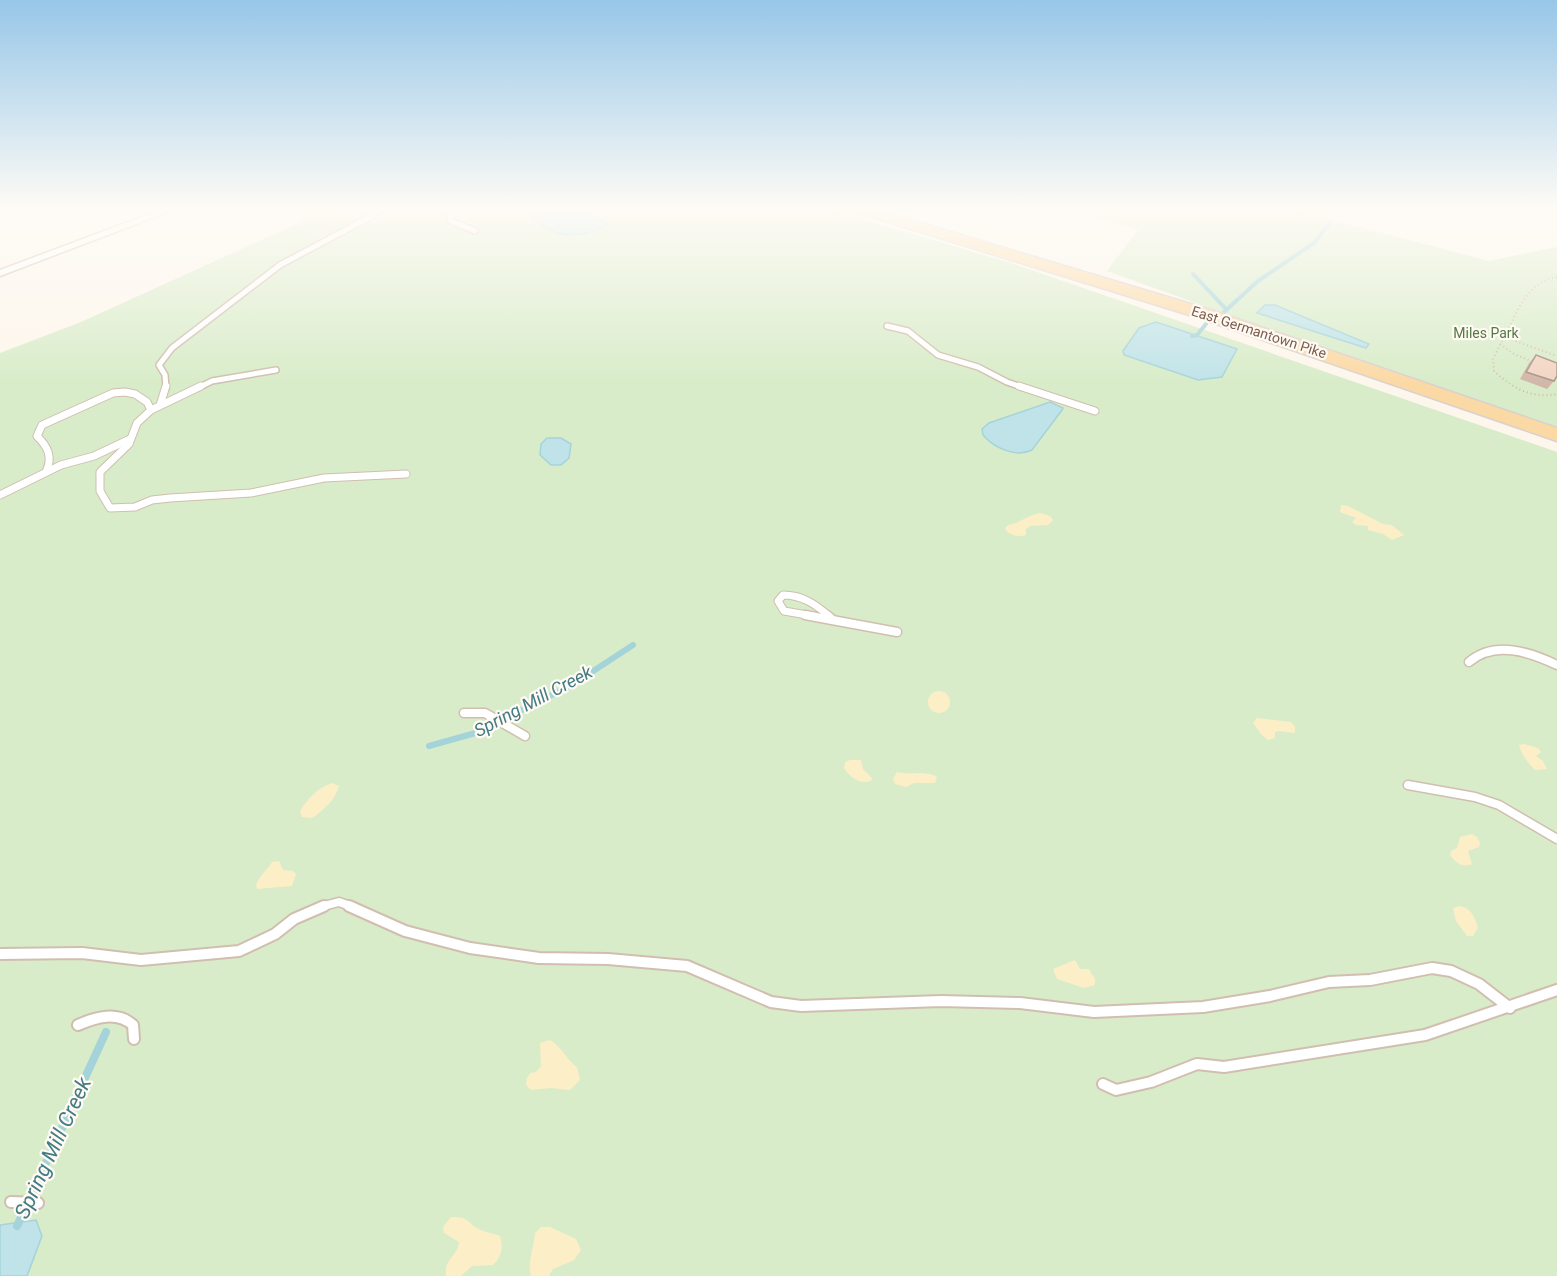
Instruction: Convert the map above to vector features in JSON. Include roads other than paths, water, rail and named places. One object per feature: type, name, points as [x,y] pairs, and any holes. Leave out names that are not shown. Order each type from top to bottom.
[{"type":"main road","name":"East Germantown Pike","points":[[1060,267],[1557,435]]},
{"type":"street","points":[[0,273],[17,267]]},
{"type":"lane","points":[[160,405],[168,384],[165,373],[159,365],[172,348],[277,267]]},
{"type":"lane","points":[[887,326],[908,331],[938,355],[978,367],[1016,385],[1095,411]]},
{"type":"lane","points":[[276,370],[212,381],[151,410],[137,423],[130,440],[100,472],[100,491],[110,508],[135,507],[152,500],[170,498],[251,493],[324,478],[406,474]]},
{"type":"lane","points":[[46,472],[51,460],[49,451],[37,436],[42,425],[123,392],[140,397],[150,404],[151,410]]},
{"type":"lane","points":[[0,495],[61,465],[94,456],[105,449],[130,440]]},
{"type":"lane","points":[[833,620],[810,600],[794,594],[783,595],[778,602],[784,610],[833,620],[897,632]]},
{"type":"lane","points":[[1469,662],[1476,654],[1508,650],[1557,665]]},
{"type":"lane","points":[[464,713],[486,713],[525,736]]},
{"type":"lane","points":[[1408,785],[1499,805],[1557,839]]},
{"type":"lane","points":[[0,954],[82,953],[141,960],[239,951],[275,934],[294,919],[323,906],[339,903],[368,913],[405,931],[470,948],[539,958],[608,959],[687,966],[771,1002],[801,1006],[941,1001],[1020,1003],[1095,1012],[1203,1007],[1270,996],[1329,982],[1370,980],[1432,968],[1451,971],[1479,984],[1510,1008]]},
{"type":"lane","points":[[1103,1084],[1116,1090],[1151,1082],[1197,1064],[1224,1067],[1425,1035],[1510,1008],[1557,990]]},
{"type":"lane","points":[[78,1025],[90,1019],[128,1019],[133,1024],[134,1040]]},
{"type":"lane","points":[[11,1202],[38,1203]]},
{"type":"water","points":[[1265,305],[1275,305],[1369,344],[1366,348],[1257,313]]},
{"type":"water","points":[[1156,322],[1237,349],[1222,377],[1198,380],[1124,355],[1123,351],[1139,328]]},
{"type":"water","points":[[1050,402],[1063,408],[1032,450],[1012,452],[999,448],[983,435],[982,429],[989,423]]},
{"type":"water","points":[[547,438],[561,438],[571,444],[569,458],[561,465],[551,465],[540,455],[541,444]]},
{"type":"water","points":[[36,1220],[42,1236],[27,1276],[0,1276],[0,1225]]},
{"type":"waterway","name":"Spring Mill Creek","points":[[1224,312],[1258,281],[1279,267]]},
{"type":"waterway","points":[[1193,274],[1226,309]]},
{"type":"waterway","name":"Spring Mill Creek","points":[[1192,336],[1197,335],[1206,324]]},
{"type":"waterway","name":"Spring Mill Creek","points":[[429,746],[479,732],[575,683],[633,645]]},
{"type":"waterway","name":"Spring Mill Creek","points":[[17,1226],[106,1032]]},
{"type":"park label","name":"Miles Park","points":[[1486,333]]}]
